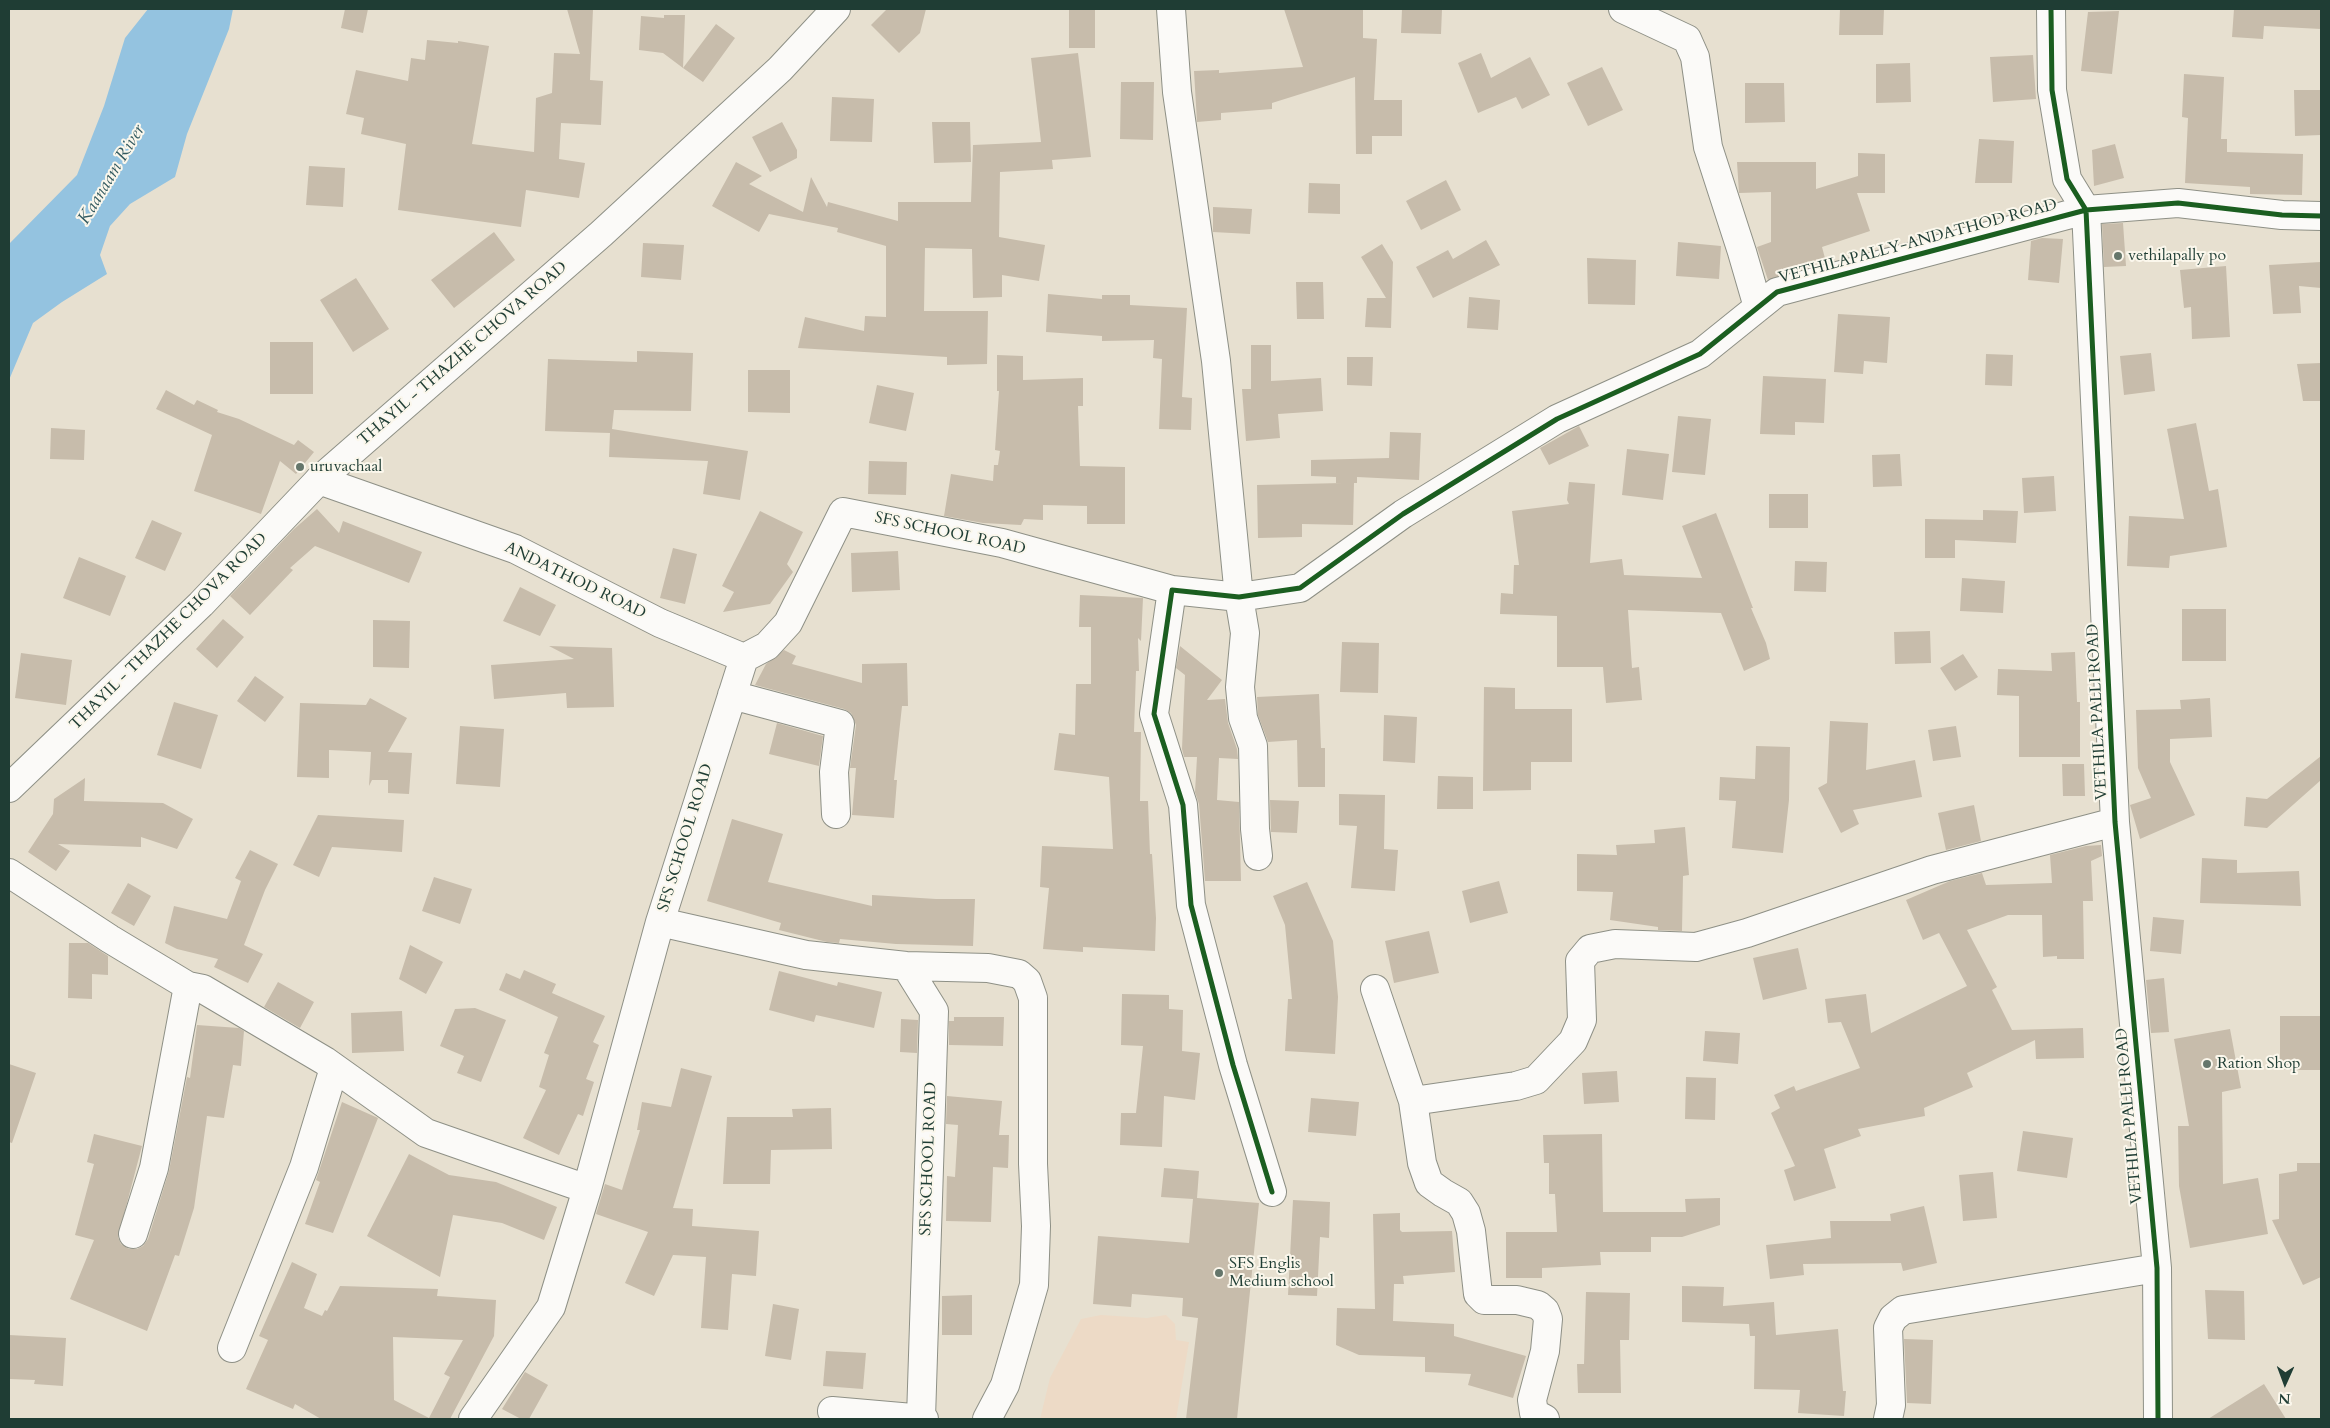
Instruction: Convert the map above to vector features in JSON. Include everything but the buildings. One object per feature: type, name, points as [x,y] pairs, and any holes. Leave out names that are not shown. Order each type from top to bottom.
[{"type":"street","name":"THAYIL - THAZHE CHOVA ROAD","points":[[9,788],[201,604],[319,480],[601,234],[780,69],[836,9]]},
{"type":"street","points":[[1172,9],[1178,101],[1216,361],[1239,597],[1245,633],[1240,687],[1243,718],[1253,746],[1255,829],[1258,856]]},
{"type":"street","points":[[1623,9],[1687,38],[1695,57],[1708,147],[1732,218],[1758,307]]},
{"type":"street","name":"VETHILA PALLI ROAD","points":[[2051,9],[2052,90],[2067,179],[2086,210],[2115,822],[2157,1268],[2158,1419]]},
{"type":"street","name":"VETHILAPALLY-ANDATHOD ROAD","points":[[1172,590],[1239,597],[1300,588],[1403,514],[1557,419],[1700,354],[1776,292],[2086,210],[2178,203],[2282,215],[2321,216]]},
{"type":"street","name":"ANDATHOD ROAD","points":[[319,480],[515,549],[660,624],[744,658]]},
{"type":"street","name":"SFS SCHOOL ROAD","points":[[922,1419],[934,1011],[906,966],[806,955],[660,922],[744,658],[767,646],[788,623],[842,512],[1002,543],[1172,590]]},
{"type":"street","points":[[1172,590],[1154,714],[1183,805],[1191,905],[1233,1065],[1272,1192]]},
{"type":"street","points":[[732,695],[840,724],[834,772],[836,814]]},
{"type":"street","points":[[1413,1100],[1516,1086],[1536,1080],[1572,1041],[1582,1020],[1580,961],[1590,949],[1615,944],[1696,947],[1747,933],[1932,870],[2115,822]]},
{"type":"street","points":[[9,873],[110,939],[188,986],[203,989],[334,1068],[426,1133],[587,1189]]},
{"type":"street","points":[[473,1419],[551,1307],[587,1189],[660,922]]},
{"type":"street","points":[[906,966],[988,968],[1019,974],[1027,982],[1033,998],[1036,1226],[1034,1285],[1005,1385],[987,1419]]},
{"type":"street","points":[[133,1234],[154,1168],[188,986]]},
{"type":"street","points":[[1375,990],[1413,1100],[1422,1163],[1429,1183],[1459,1202],[1466,1213],[1471,1231],[1478,1294],[1484,1300],[1517,1300],[1538,1305],[1548,1319],[1545,1351],[1532,1400],[1534,1413],[1545,1419]]},
{"type":"street","points":[[232,1348],[304,1167],[334,1068]]},
{"type":"street","points":[[1888,1419],[1891,1405],[1888,1328],[1893,1318],[1903,1310],[2157,1268]]},
{"type":"street","points":[[832,1411],[922,1419]]},
{"type":"shaded area","points":[[1101,1315],[1147,1318],[1166,1315],[1175,1324],[1176,1340],[1189,1342],[1176,1419],[1040,1419],[1050,1378],[1081,1319]]},
{"type":"water","name":"Kaanaam River","points":[[148,9],[233,9],[229,29],[187,134],[175,177],[130,204],[110,226],[100,255],[107,274],[33,323],[9,380],[9,244],[77,175],[104,106],[125,38]]},
{"type":"cycle path","points":[[2051,9],[2052,90],[2067,179],[2086,210],[2115,822],[2157,1268],[2158,1419]]},
{"type":"cycle path","points":[[1272,1192],[1233,1065],[1191,905],[1183,805],[1154,714],[1172,590],[1239,597],[1300,588],[1403,514],[1557,419],[1700,354],[1777,292],[2086,210],[2178,203],[2282,215],[2321,216]]},
{"type":"place","name":"vethilapally po","points":[[2118,256]]},
{"type":"place","name":"uruvachaal","points":[[300,467]]},
{"type":"place","name":"Ration Shop","points":[[2207,1064]]},
{"type":"place","name":"SFS Englis Medium school","points":[[1219,1273]]}]
